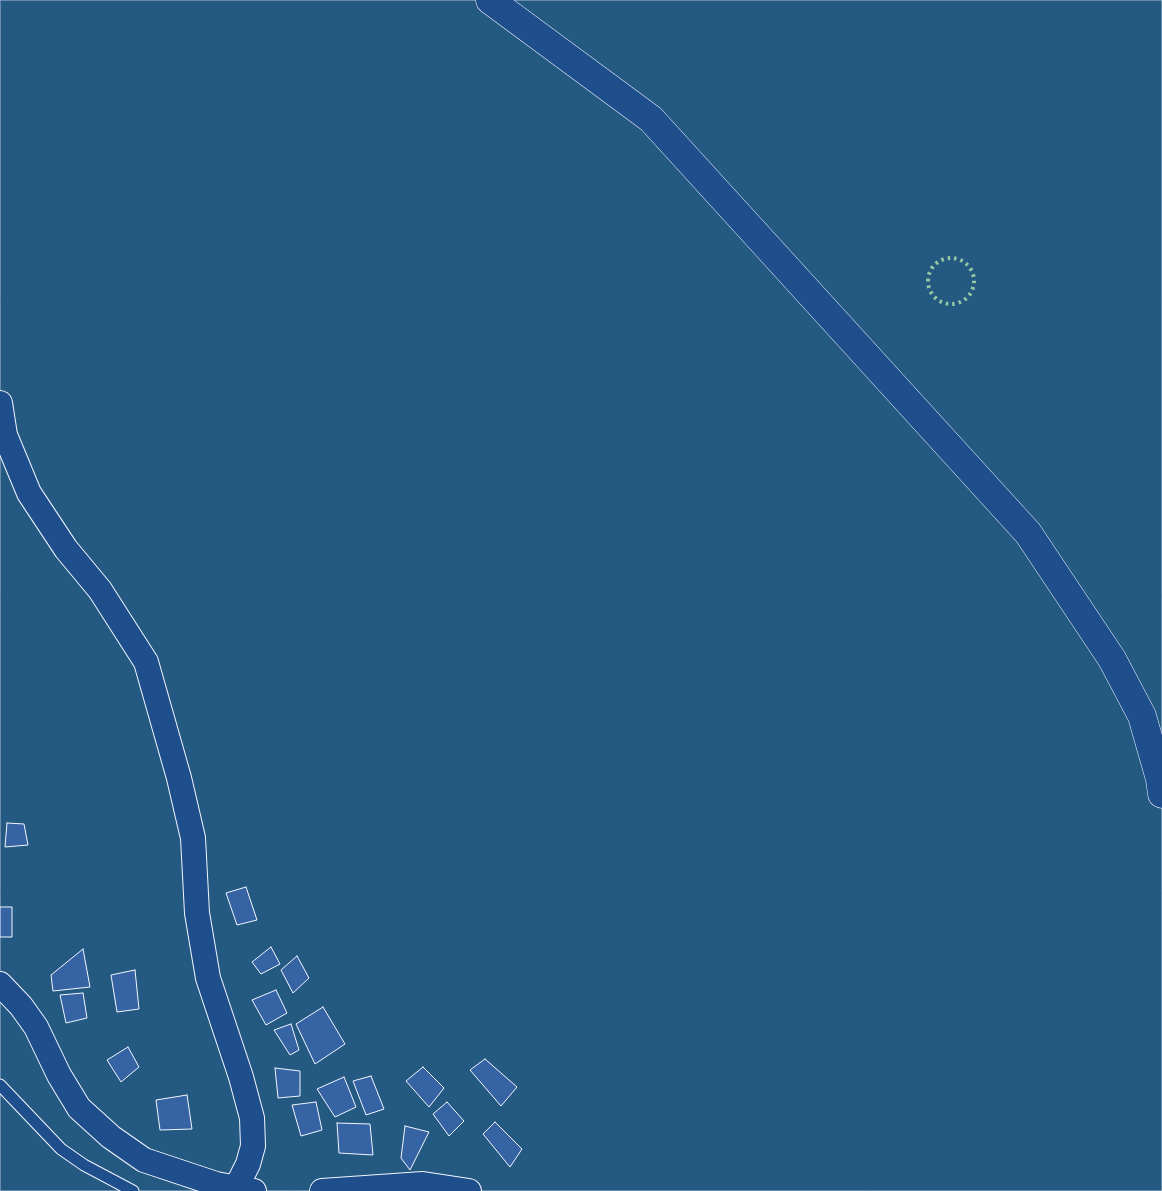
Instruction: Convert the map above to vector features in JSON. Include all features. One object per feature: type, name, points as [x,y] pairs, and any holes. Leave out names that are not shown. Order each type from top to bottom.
[{"type":"street","points":[[490,0],[651,119],[1028,533],[1112,659],[1142,716],[1160,778],[1162,794]]},
{"type":"street","points":[[0,403],[5,435],[29,494],[66,550],[100,590],[146,662],[179,778],[193,838],[197,913],[208,978],[241,1076],[252,1118],[253,1146],[241,1190],[216,1184],[144,1160],[111,1137],[79,1108],[59,1075],[36,1027],[21,1006],[0,984]]},
{"type":"street","points":[[322,1191],[424,1184],[469,1191]]},
{"type":"lane","points":[[0,1085],[61,1149],[84,1165],[133,1191]]},
{"type":"shaded area","points":[[0,0],[1162,0],[1162,1191],[0,1191]]},
{"type":"building","points":[[7,823],[24,824],[28,845],[5,847]]},
{"type":"building","points":[[246,887],[257,920],[237,925],[226,893]]},
{"type":"building","points":[[0,907],[12,907],[12,937],[0,937]]},
{"type":"building","points":[[271,947],[280,964],[261,974],[252,962]]},
{"type":"building","points":[[83,949],[90,987],[53,991],[51,975]]},
{"type":"building","points":[[297,956],[309,978],[293,993],[281,970]]},
{"type":"building","points":[[135,970],[139,1009],[117,1012],[111,975]]},
{"type":"building","points":[[276,990],[287,1013],[266,1025],[252,1000]]},
{"type":"building","points":[[83,993],[87,1018],[66,1023],[60,995]]},
{"type":"building","points":[[323,1007],[345,1044],[315,1064],[296,1024]]},
{"type":"building","points":[[291,1024],[299,1050],[290,1055],[274,1030]]},
{"type":"building","points":[[128,1047],[139,1067],[121,1082],[107,1060]]},
{"type":"building","points":[[485,1059],[517,1087],[501,1106],[470,1070]]},
{"type":"building","points":[[423,1067],[444,1088],[429,1107],[406,1081]]},
{"type":"building","points":[[275,1068],[300,1071],[300,1096],[278,1098]]},
{"type":"building","points":[[371,1076],[384,1109],[366,1115],[353,1081]]},
{"type":"building","points":[[344,1077],[356,1107],[335,1117],[317,1089]]},
{"type":"building","points":[[187,1095],[192,1129],[160,1130],[156,1100]]},
{"type":"building","points":[[316,1102],[322,1130],[301,1136],[292,1105]]},
{"type":"building","points":[[447,1102],[464,1121],[449,1136],[433,1114]]},
{"type":"building","points":[[495,1122],[522,1149],[510,1167],[483,1134]]},
{"type":"building","points":[[337,1123],[370,1124],[373,1155],[339,1153]]},
{"type":"building","points":[[405,1126],[429,1132],[410,1170],[401,1158]]},
{"type":"hedge","points":[[946,258],[956,258],[970,268],[974,281],[970,294],[964,300],[956,304],[946,304],[932,294],[928,286],[928,276],[938,262],[946,258]]}]
